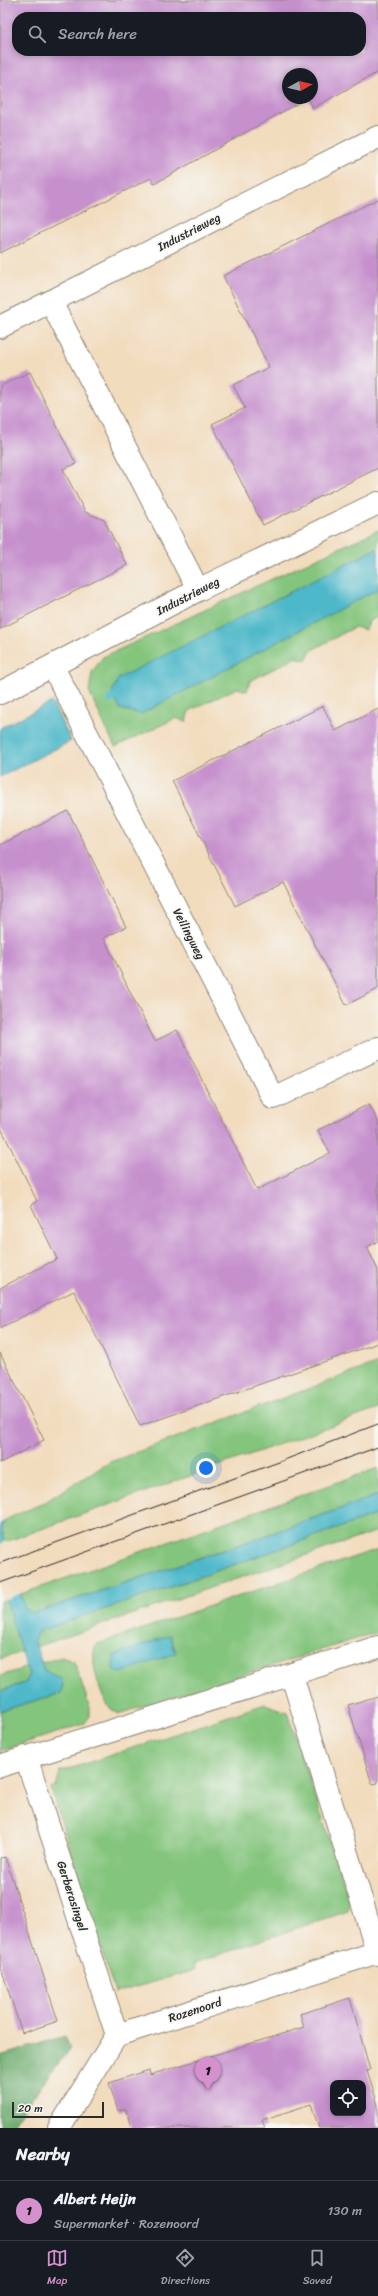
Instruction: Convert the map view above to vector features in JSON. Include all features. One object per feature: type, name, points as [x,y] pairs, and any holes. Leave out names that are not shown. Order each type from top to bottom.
[{"type":"street","name":"Industrieweg","points":[[0,327],[378,137]]},
{"type":"street","points":[[51,302],[198,590]]},
{"type":"street","name":"Industrieweg","points":[[0,693],[198,590],[378,503]]},
{"type":"street","name":"Veilingweg","points":[[53,666],[273,1098],[378,1048]]},
{"type":"street","points":[[0,1766],[292,1676],[378,1647]]},
{"type":"street","points":[[292,1676],[378,1952]]},
{"type":"street","name":"Gerberasingel","points":[[26,1757],[117,2035]]},
{"type":"street","name":"Rozenoord","points":[[117,2035],[378,1952]]},
{"type":"street","points":[[59,2128],[117,2035]]},
{"type":"green space","points":[[378,530],[378,617],[369,621],[366,630],[355,627],[310,651],[306,660],[296,657],[250,681],[247,691],[237,688],[189,711],[186,722],[176,718],[115,747],[89,692],[92,672],[103,657]]},
{"type":"green space","points":[[378,1363],[378,1409],[5,1542],[2,1530],[4,1522],[9,1518],[41,1504],[110,1462]]},
{"type":"green space","points":[[378,1468],[378,1495],[256,1539],[34,1613],[25,1609],[21,1594]]},
{"type":"green space","points":[[378,1514],[378,1531],[36,1647],[34,1640],[39,1631],[159,1591]]},
{"type":"green space","points":[[378,1549],[378,1632],[119,1714],[110,1708],[106,1702],[99,1685],[94,1665],[95,1649],[98,1644]]},
{"type":"green space","points":[[7,1599],[23,1652],[0,1659],[0,1601]]},
{"type":"green space","points":[[62,1657],[74,1662],[76,1666],[90,1708],[90,1716],[84,1724],[0,1751],[0,1711],[61,1693],[52,1675],[44,1670],[41,1663]]},
{"type":"green space","points":[[28,1667],[29,1676],[25,1683],[0,1691],[0,1676]]},
{"type":"green space","points":[[265,1704],[287,1712],[350,1902],[348,1911],[194,1963],[195,1970],[115,1993],[51,1789],[56,1787],[60,1772]]},
{"type":"green space","points":[[65,2036],[70,2048],[10,2128],[0,2128],[0,2056]]},
{"type":"water","points":[[378,548],[378,589],[141,714],[120,709],[112,692],[119,678]]},
{"type":"water","points":[[52,702],[71,741],[0,777],[0,728]]},
{"type":"water","points":[[378,1495],[378,1514],[159,1591],[39,1631],[34,1640],[44,1670],[61,1679],[63,1685],[61,1693],[0,1711],[0,1691],[25,1683],[29,1676],[0,1581],[0,1524],[4,1522],[2,1531],[25,1609],[34,1613],[256,1539]]},
{"type":"water","points":[[170,1635],[176,1653],[121,1673],[113,1669],[114,1656]]},
{"type":"pier","points":[[7,1541],[22,1593],[5,1599],[0,1587],[0,1544]]},
{"type":"building","points":[[0,0],[378,0],[378,72],[313,108],[311,104],[318,104],[318,68],[282,68],[282,104],[296,104],[154,184],[151,178],[0,253]]},
{"type":"building","points":[[378,199],[378,468],[263,525],[212,424],[245,408],[233,385],[269,367],[223,276]]},
{"type":"building","points":[[30,372],[76,464],[63,469],[85,512],[104,520],[127,565],[0,629],[0,386]]},
{"type":"building","points":[[323,706],[335,731],[378,709],[378,989],[346,1005],[283,882],[235,906],[172,781]]},
{"type":"building","points":[[68,811],[126,927],[104,938],[134,1000],[155,1041],[177,1030],[257,1190],[330,1153],[318,1130],[369,1104],[378,1121],[378,1241],[367,1247],[378,1270],[378,1343],[140,1426],[74,1291],[0,1328],[0,1288],[57,1259],[31,1205],[37,1201],[0,1126],[0,845]]},
{"type":"building","points":[[0,1353],[44,1440],[0,1463]]},
{"type":"building","points":[[378,1696],[378,1783],[372,1784],[348,1705]]},
{"type":"building","points":[[5,1857],[58,2021],[22,2033],[0,1965],[0,1858]]},
{"type":"building","points":[[350,1998],[370,2070],[367,2071],[378,2105],[378,2128],[319,2128],[311,2104],[262,2120],[265,2128],[131,2128],[126,2109],[118,2111],[109,2083],[149,2070],[150,2075],[304,2027],[300,2014]]},
{"type":"waterway","points":[[111,699],[124,692]]},
{"type":"tram line","points":[[0,1563],[279,1462],[378,1424]]},
{"type":"tram line","points":[[0,1583],[378,1447]]},
{"type":"place","name":"Albert Heijn","points":[[208,2090]]}]
